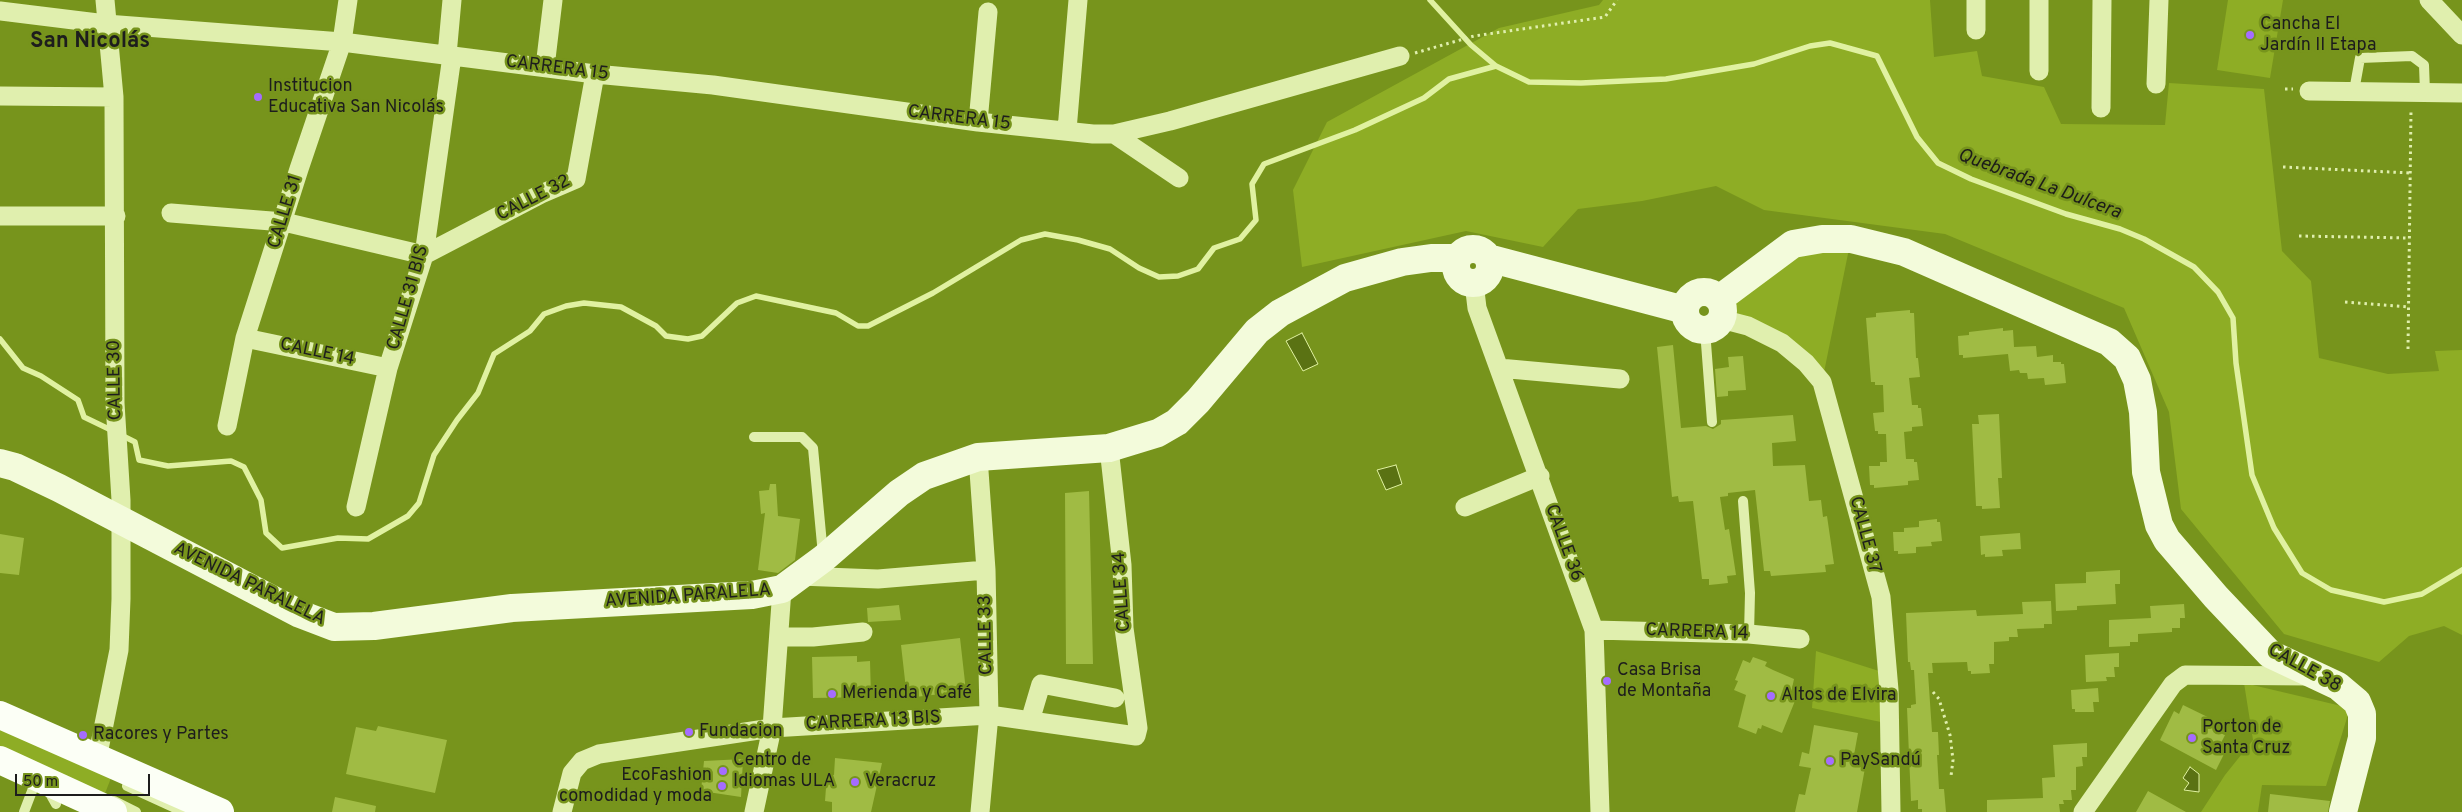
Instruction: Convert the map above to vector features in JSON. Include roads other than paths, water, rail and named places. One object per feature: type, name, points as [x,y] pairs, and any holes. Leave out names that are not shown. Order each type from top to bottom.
[{"type":"main road","name":"CALLE 38","points":[[1715,316],[1792,244],[1822,239],[1851,239],[1904,252],[2109,342],[2127,358],[2137,380],[2143,412],[2146,472],[2158,525],[2167,540],[2216,597],[2270,654],[2338,686],[2357,702],[2362,714],[2362,738],[2343,812]]},
{"type":"main road","points":[[1488,258],[1489,273],[1484,280],[1474,283],[1462,280],[1457,274],[1457,258],[1462,253],[1476,249],[1488,258],[1685,310],[1690,324],[1715,316]]},
{"type":"main road","name":"AVENIDA PARALELA","points":[[0,463],[15,467],[59,488],[300,614],[334,626],[374,626],[512,608],[752,595],[791,583],[824,558],[899,493],[924,476],[978,457],[1109,448],[1158,434],[1177,422],[1257,331],[1280,313],[1345,278],[1402,262],[1432,258],[1457,258]]},
{"type":"main road","points":[[0,715],[220,812]]},
{"type":"main road","points":[[0,760],[40,778],[103,811]]},
{"type":"street","name":"CALLE 30","points":[[98,759],[119,650],[121,599],[121,500],[115,403],[116,216],[114,98],[105,0]]},
{"type":"street","name":"CALLE 31","points":[[228,426],[245,338],[284,222],[299,168],[342,42],[348,0]]},
{"type":"street","name":"CALLE 31 BIS","points":[[356,507],[388,368],[424,255],[449,56],[452,0]]},
{"type":"street","points":[[545,67],[553,0]]},
{"type":"street","points":[[1066,130],[1078,0]]},
{"type":"street","points":[[1976,0],[1976,30]]},
{"type":"street","points":[[2039,0],[2039,71]]},
{"type":"street","points":[[2101,108],[2102,0]]},
{"type":"street","points":[[2156,84],[2158,0]]},
{"type":"street","points":[[2429,0],[2462,35]]},
{"type":"street","name":"CARRERA 15","points":[[0,11],[106,24],[342,42],[595,74],[713,85],[978,122],[1114,134],[1170,121],[1400,56]]},
{"type":"street","points":[[978,122],[988,12]]},
{"type":"street","name":"CALLE 32","points":[[424,255],[541,194],[576,179],[595,74]]},
{"type":"street","points":[[2309,91],[2462,92]]},
{"type":"street","points":[[0,96],[114,98]]},
{"type":"street","name":"CARRERA 15","points":[[1114,134],[1179,178]]},
{"type":"street","points":[[171,214],[284,222],[424,255]]},
{"type":"street","points":[[0,216],[116,216]]},
{"type":"street","name":"CALLE 36","points":[[1474,283],[1476,308],[1540,476],[1594,630],[1600,812]]},
{"type":"street","name":"CALLE 37","points":[[1715,316],[1748,326],[1782,343],[1806,363],[1822,382],[1881,597],[1889,690],[1891,812]]},
{"type":"street","name":"CALLE 14","points":[[245,338],[388,368]]},
{"type":"street","points":[[1498,368],[1620,379]]},
{"type":"street","name":"CALLE 34","points":[[1109,448],[1122,566],[1124,628],[1138,728],[1136,736]]},
{"type":"street","name":"CALLE 33","points":[[978,457],[986,570],[989,715],[980,812]]},
{"type":"street","points":[[1465,507],[1540,476]]},
{"type":"street","points":[[754,812],[772,728],[779,637],[791,583],[878,579],[986,570]]},
{"type":"street","name":"CARRERA 14","points":[[1594,630],[1749,634],[1800,639]]},
{"type":"street","points":[[779,637],[863,632]]},
{"type":"street","points":[[2083,812],[2173,684],[2185,675],[2316,676]]},
{"type":"street","points":[[1030,721],[1041,684],[1115,698]]},
{"type":"street","name":"CARRERA 13 BIS","points":[[562,812],[572,773],[582,761],[599,754],[772,728],[989,715],[1136,736]]},
{"type":"lane","points":[[2354,91],[2360,58],[2412,56],[2424,65],[2418,91]]},
{"type":"lane","points":[[1712,422],[1715,316]]},
{"type":"lane","points":[[754,437],[802,437],[814,448],[824,558]]},
{"type":"lane","points":[[1742,501],[1750,593],[1749,634]]},
{"type":"lane","points":[[0,726],[43,746]]},
{"type":"lane","points":[[40,778],[56,804]]},
{"type":"lane","points":[[24,812],[40,778]]},
{"type":"lane","points":[[119,782],[184,812]]},
{"type":"lane","points":[[78,784],[136,812]]},
{"type":"waterway","name":"Quebrada La Dulcera","points":[[1430,0],[1471,45],[1496,66],[1529,82],[1581,83],[1666,79],[1754,64],[1810,46],[1830,43],[1877,56],[1917,137],[1938,163],[1971,179],[2066,214],[2120,229],[2144,239],[2194,267],[2218,292],[2233,318],[2236,363],[2252,475],[2274,528],[2302,573],[2331,590],[2384,602],[2422,594],[2462,570]]},
{"type":"waterway","points":[[121,435],[135,442],[139,460],[168,466],[231,461],[244,467],[261,500],[266,533],[282,548],[338,538],[368,539],[408,516],[419,503],[434,455],[478,393],[494,354],[530,331],[544,314],[566,306],[584,303],[621,307],[656,326],[666,336],[688,339],[702,336],[737,303],[756,296],[836,313],[858,326],[868,326],[933,293],[1021,240],[1045,234],[1078,240],[1110,249],[1139,268],[1159,277],[1178,276],[1198,269],[1214,248],[1240,239],[1256,220],[1252,184],[1264,164],[1355,130],[1424,98],[1449,79],[1496,66]]},
{"type":"waterway","points":[[0,339],[23,368],[41,376],[78,400],[84,417],[113,431]]},
{"type":"place","name":"Cancha El Jardín II Etapa","points":[[2250,35]]},
{"type":"place","name":"Institucion Educativa San Nicolás","points":[[258,97]]},
{"type":"place","name":"Casa Brisa de Montaña","points":[[1607,681]]},
{"type":"place","name":"Merienda y Café","points":[[832,694]]},
{"type":"place","name":"Altos de Elvira","points":[[1771,696]]},
{"type":"place","name":"Fundacion","points":[[689,732]]},
{"type":"place","name":"Racores y Partes","points":[[83,735]]},
{"type":"place","name":"Porton de Santa Cruz","points":[[2192,738]]},
{"type":"place","name":"PaySandú","points":[[1830,761]]},
{"type":"place","name":"Centro de Idiomas ULA","points":[[723,771]]},
{"type":"place","name":"Veracruz","points":[[855,782]]},
{"type":"place","name":"EcoFashion comodidad y moda","points":[[722,786]]},
{"type":"district","name":"San Nicolás","points":[[90,43]]}]
